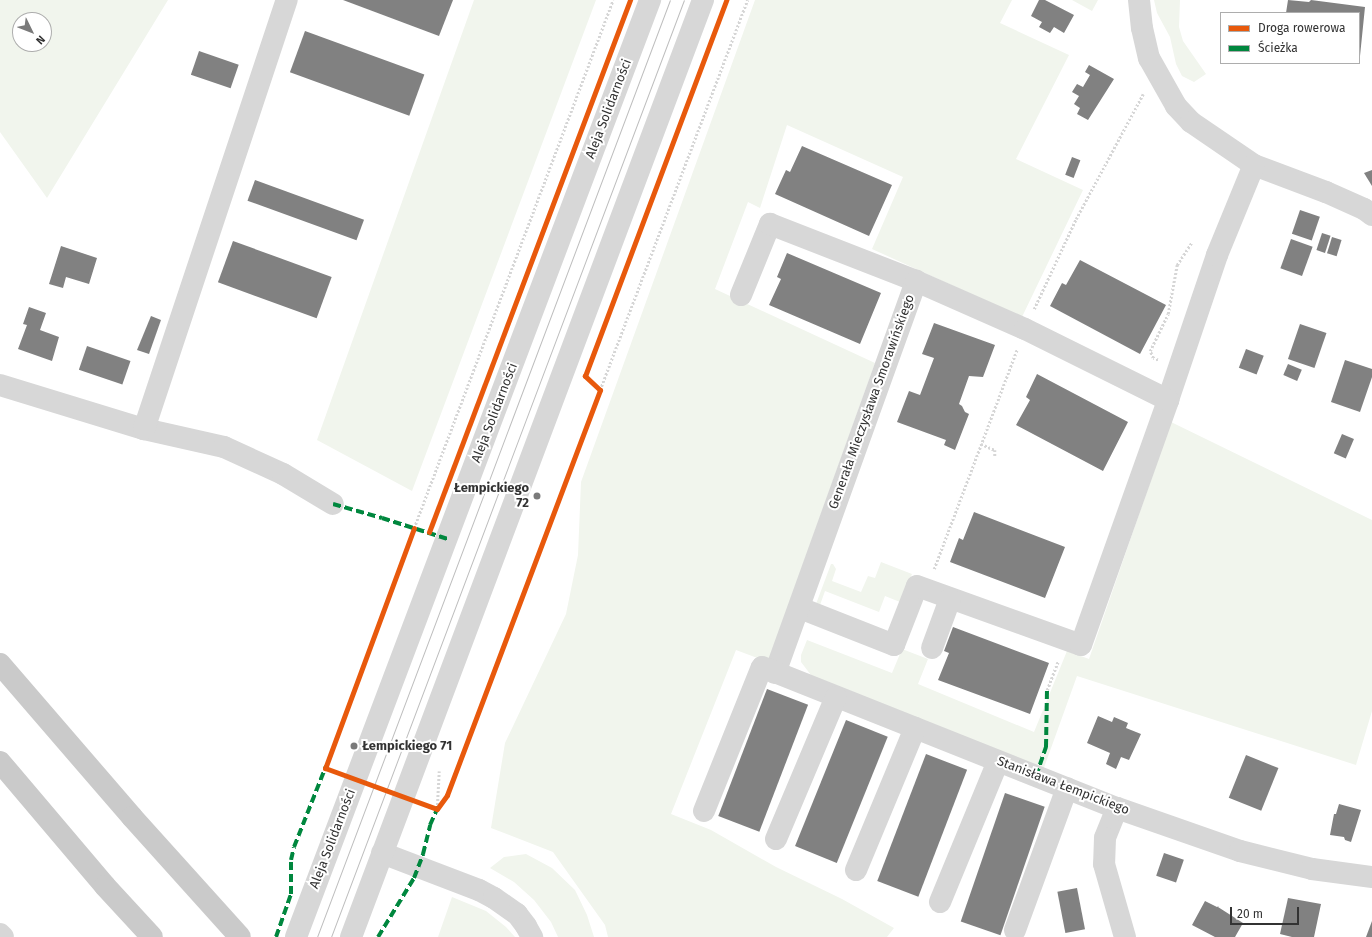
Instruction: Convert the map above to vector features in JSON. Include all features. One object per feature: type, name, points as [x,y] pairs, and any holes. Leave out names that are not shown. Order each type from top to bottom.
[{"type":"main road","points":[[0,664],[126,811],[240,937]]},
{"type":"main road","points":[[0,762],[105,886],[152,937]]},
{"type":"street","points":[[144,428],[287,0]]},
{"type":"street","name":"Aleja Solidarności","points":[[300,928],[650,0]]},
{"type":"street","points":[[351,937],[703,0]]},
{"type":"street","points":[[1139,0],[1142,28],[1149,58],[1176,106],[1191,122],[1254,165],[1326,192],[1364,209],[1372,215]]},
{"type":"street","points":[[800,608],[894,645],[917,586],[1074,643],[1168,400],[1217,254],[1254,165]]},
{"type":"street","points":[[741,295],[770,224],[916,281]]},
{"type":"street","name":"Generała Mieczysława Smorawińskiego","points":[[704,811],[769,670],[800,608],[916,281],[1024,329],[1168,400]]},
{"type":"street","points":[[0,385],[144,428],[224,447],[283,474],[333,504]]},
{"type":"street","points":[[932,648],[950,598]]},
{"type":"street","name":"Stanisława Łempickiego","points":[[769,670],[1117,808],[1240,851],[1312,869],[1372,876]]},
{"type":"street","points":[[776,839],[836,697]]},
{"type":"street","points":[[856,870],[915,728]]},
{"type":"street","points":[[940,902],[998,761]]},
{"type":"street","points":[[1015,930],[1067,788]]},
{"type":"street","points":[[1117,808],[1105,838],[1104,864],[1125,937]]},
{"type":"street","points":[[382,853],[472,887],[494,898],[516,914],[526,926],[532,937]]},
{"type":"path","points":[[414,528],[613,0]]},
{"type":"path","points":[[598,388],[747,0]]},
{"type":"path","points":[[1159,361],[1153,358],[1150,351],[1168,314],[1177,265],[1192,242]]},
{"type":"path","points":[[981,444],[995,450],[996,456]]},
{"type":"path","points":[[1047,690],[1074,643]]},
{"type":"shaded area","points":[[0,0],[168,0],[47,198],[0,132]]},
{"type":"shaded area","points":[[474,0],[596,0],[412,491],[317,440]]},
{"type":"shaded area","points":[[755,0],[1012,0],[1000,23],[1069,55],[1016,159],[1083,190],[1022,317],[872,249],[903,177],[787,125],[760,208],[748,202],[715,289],[875,363],[768,662],[736,650],[671,814],[711,830],[776,867],[842,899],[894,928],[887,937],[608,937],[605,925],[553,852],[491,828],[505,743],[566,614],[578,555],[581,482]]},
{"type":"shaded area","points":[[1072,0],[1098,0],[1092,11]]},
{"type":"shaded area","points":[[1154,0],[1180,0],[1179,27],[1183,41],[1206,74],[1194,82],[1182,76],[1176,64],[1170,37],[1157,13]]},
{"type":"shaded area","points":[[1171,422],[1372,520],[1372,711],[1356,765],[1077,676],[1041,776],[817,683],[801,662],[801,655],[807,640],[892,673],[902,649],[928,659],[918,684],[1034,732],[1067,651],[1089,659]]},
{"type":"shaded area","points":[[881,562],[912,574],[900,602],[885,596],[879,612],[825,591],[820,605],[816,604],[831,564],[833,564],[836,569],[832,581],[861,592],[868,576],[875,578]]},
{"type":"shaded area","points":[[526,854],[552,868],[575,890],[587,915],[594,937],[558,937],[551,922],[534,900],[514,882],[490,868],[504,857]]},
{"type":"shaded area","points":[[452,897],[486,911],[506,927],[515,937],[438,937]]},
{"type":"building","points":[[343,0],[453,0],[439,36]]},
{"type":"building","points":[[1039,0],[1045,0],[1074,15],[1064,33],[1054,27],[1050,33],[1039,27],[1042,22],[1031,16]]},
{"type":"building","points":[[1288,0],[1309,2],[1311,0],[1365,7],[1360,56],[1360,12],[1286,12]]},
{"type":"building","points":[[305,31],[424,74],[409,116],[290,72]]},
{"type":"building","points":[[199,51],[239,65],[231,88],[191,75]]},
{"type":"building","points":[[1089,65],[1114,79],[1088,120],[1077,114],[1080,108],[1074,104],[1079,96],[1072,92],[1077,84],[1083,87],[1090,75],[1085,72]]},
{"type":"building","points":[[802,146],[892,185],[869,236],[775,194],[786,170],[790,172]]},
{"type":"building","points":[[1072,157],[1080,160],[1074,178],[1065,175]]},
{"type":"building","points":[[1372,170],[1372,186],[1364,173]]},
{"type":"building","points":[[255,180],[364,220],[356,240],[247,201]]},
{"type":"building","points":[[1300,210],[1320,217],[1312,240],[1292,234]]},
{"type":"building","points":[[1322,233],[1331,236],[1325,253],[1316,250]]},
{"type":"building","points":[[1332,237],[1342,240],[1337,256],[1327,253]]},
{"type":"building","points":[[1291,239],[1313,247],[1302,276],[1280,268]]},
{"type":"building","points":[[233,241],[332,277],[317,318],[218,282]]},
{"type":"building","points":[[61,246],[97,258],[89,284],[66,277],[63,288],[49,284]]},
{"type":"building","points":[[787,253],[881,293],[860,344],[769,305],[781,279],[777,277]]},
{"type":"building","points":[[1080,260],[1166,305],[1140,354],[1050,306],[1062,283],[1066,285]]},
{"type":"building","points":[[29,307],[46,313],[40,330],[59,337],[52,361],[18,349],[27,325],[23,324]]},
{"type":"building","points":[[151,316],[161,320],[149,354],[137,350]]},
{"type":"building","points":[[934,323],[995,345],[983,377],[969,376],[959,404],[965,412],[969,414],[955,450],[944,445],[946,440],[897,422],[909,391],[920,395],[934,358],[922,354]]},
{"type":"building","points":[[1300,324],[1326,333],[1314,368],[1288,359]]},
{"type":"building","points":[[87,346],[130,361],[122,385],[79,370]]},
{"type":"building","points":[[1246,349],[1264,356],[1257,374],[1239,368]]},
{"type":"building","points":[[1345,360],[1372,369],[1372,377],[1360,412],[1331,402]]},
{"type":"building","points":[[1288,364],[1302,370],[1297,381],[1283,375]]},
{"type":"building","points":[[1037,374],[1128,422],[1103,471],[1016,425],[1030,400],[1026,397]]},
{"type":"building","points":[[1342,434],[1354,439],[1346,458],[1334,453]]},
{"type":"building","points":[[974,512],[1065,547],[1045,598],[950,562],[959,538],[963,540]]},
{"type":"building","points":[[953,627],[1049,663],[1030,714],[938,680],[949,653],[944,651]]},
{"type":"building","points":[[767,689],[808,705],[759,832],[718,816]]},
{"type":"building","points":[[1098,716],[1112,722],[1114,717],[1128,723],[1126,728],[1141,734],[1129,760],[1121,757],[1116,769],[1106,764],[1110,753],[1087,743]]},
{"type":"building","points":[[846,720],[888,737],[837,863],[795,846]]},
{"type":"building","points":[[926,754],[967,770],[918,897],[877,881]]},
{"type":"building","points":[[1246,755],[1278,768],[1261,811],[1229,798]]},
{"type":"building","points":[[1005,793],[1045,807],[1000,935],[961,922]]},
{"type":"building","points":[[1339,804],[1361,810],[1351,842],[1345,840],[1344,837],[1330,835],[1334,814],[1336,814]]},
{"type":"building","points":[[1164,853],[1184,860],[1176,883],[1156,876]]},
{"type":"building","points":[[1077,888],[1085,929],[1065,933],[1057,892]]},
{"type":"building","points":[[1288,898],[1321,904],[1314,937],[1292,937],[1280,934]]},
{"type":"building","points":[[1205,901],[1217,907],[1219,906],[1218,907],[1243,923],[1235,937],[1215,937],[1192,925]]},
{"type":"building","points":[[1372,921],[1372,937],[1366,937]]},
{"type":"tram line","points":[[317,937],[670,0]]},
{"type":"tram line","points":[[331,937],[684,0]]},
{"type":"marked path","points":[[333,504],[448,539]]},
{"type":"marked path","points":[[1036,776],[1046,747],[1047,690]]},
{"type":"marked path","points":[[276,937],[291,894],[291,860],[294,847],[326,766]]},
{"type":"marked path","points":[[378,937],[414,878],[423,854],[430,825],[438,807]]},
{"type":"cycle path","points":[[429,532],[630,0]]},
{"type":"cycle path","points":[[414,528],[325,768],[437,809],[447,795],[600,390],[585,376],[726,0]]},
{"type":"place","name":"Łempickiego 72","points":[[537,496]]},
{"type":"place","name":"Łempickiego 71","points":[[354,746]]}]
